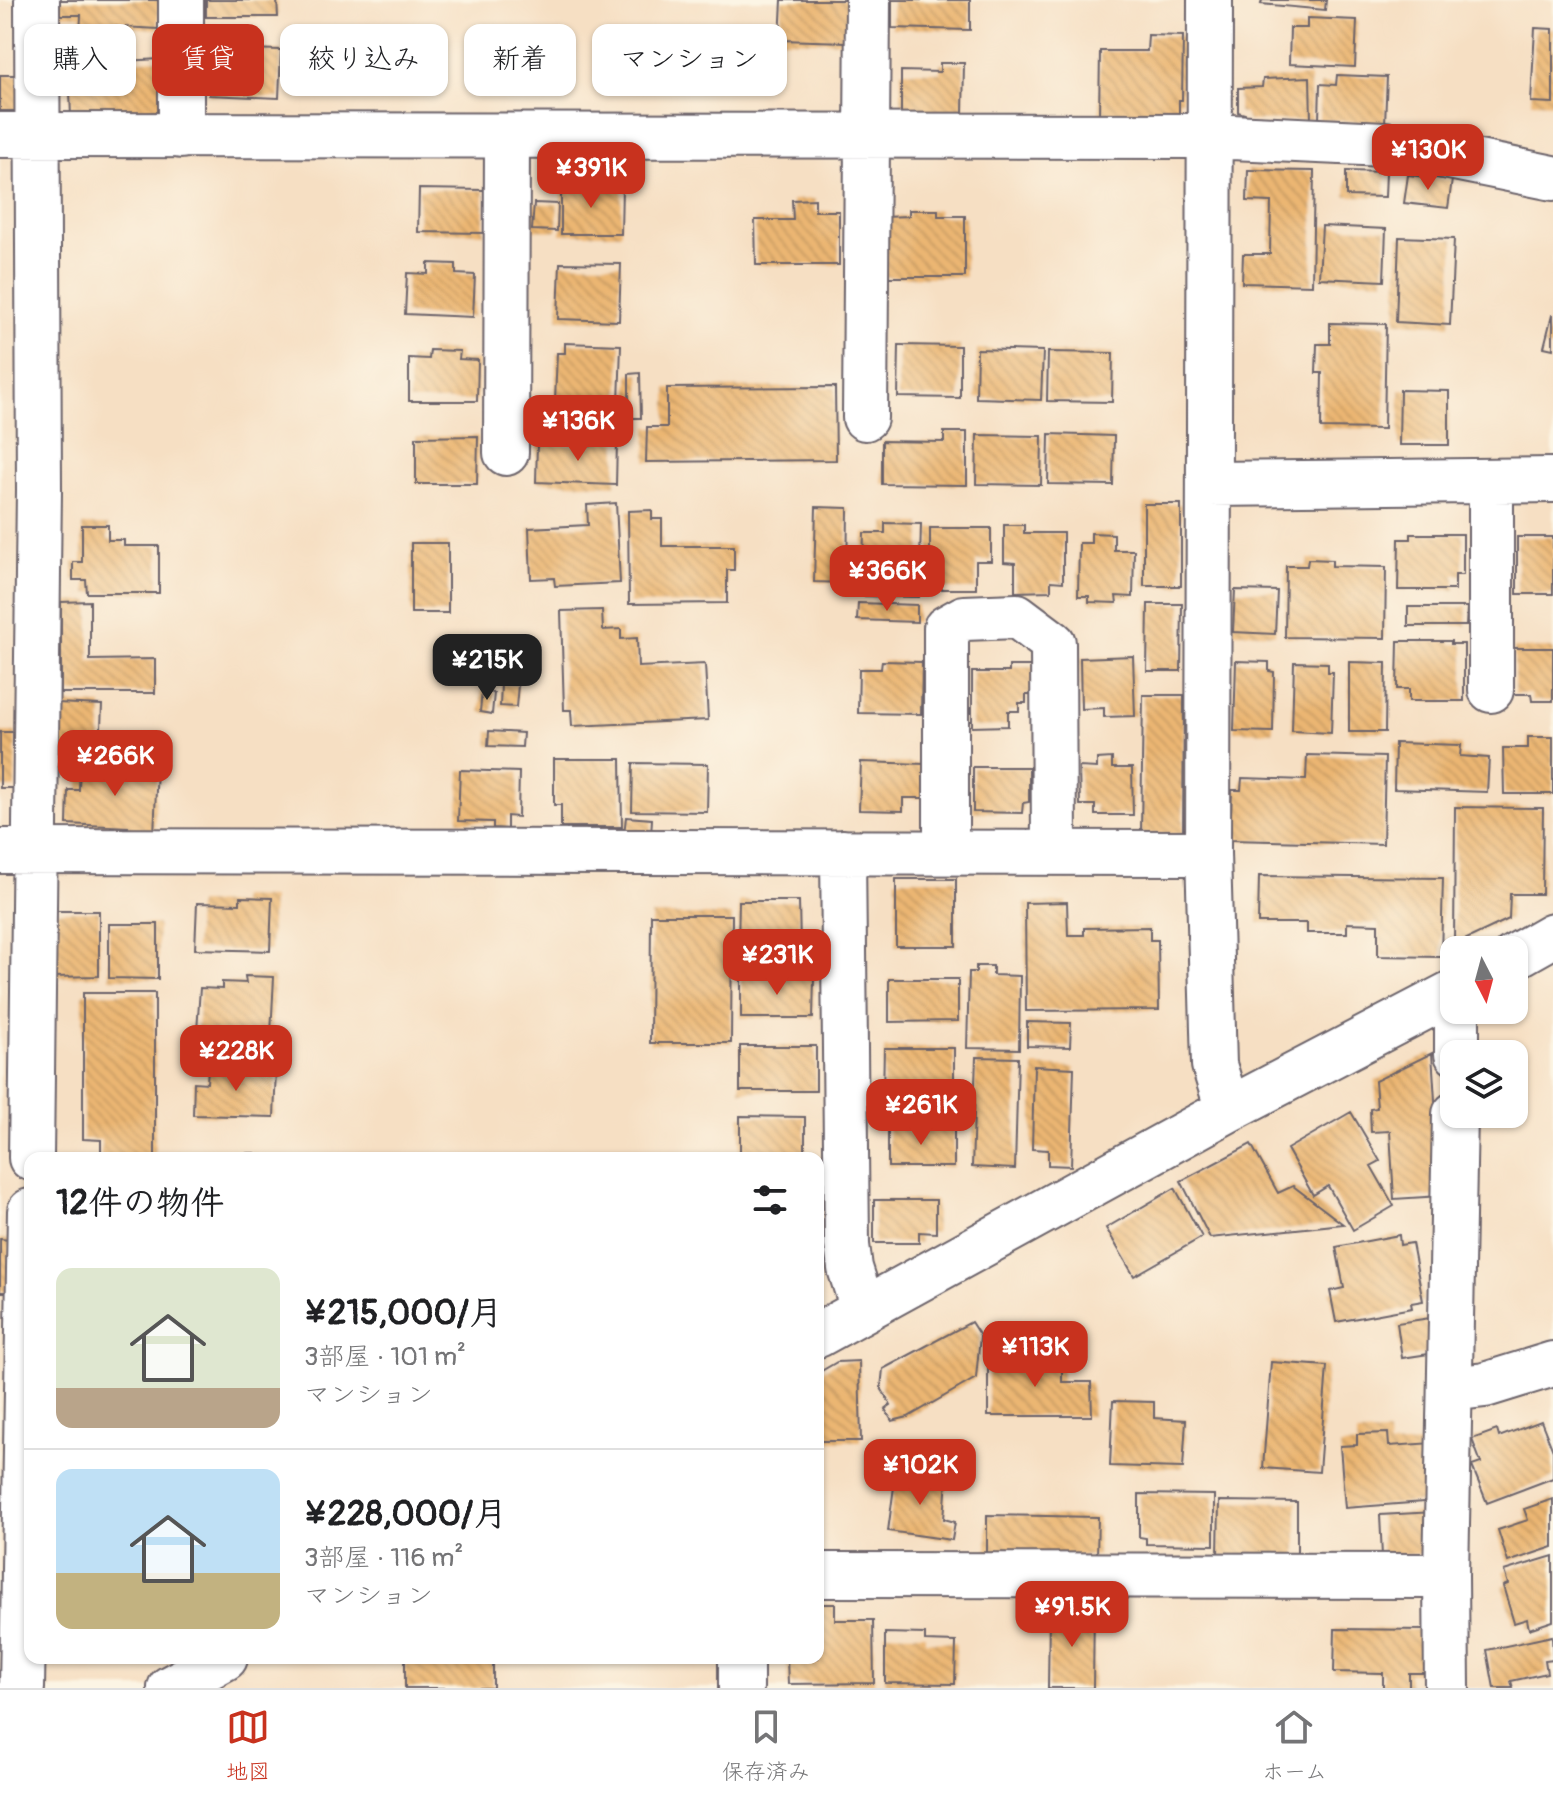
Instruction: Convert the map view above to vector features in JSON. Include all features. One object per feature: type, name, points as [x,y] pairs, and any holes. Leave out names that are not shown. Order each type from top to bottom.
[{"type":"street","points":[[31,1152],[17,851],[39,490],[19,135],[37,0]]},
{"type":"street","points":[[181,0],[181,136]]},
{"type":"street","points":[[865,418],[868,0]]},
{"type":"street","points":[[1210,0],[1208,853],[1214,1065],[1228,1110]]},
{"type":"street","points":[[19,135],[1209,136],[1385,144],[1553,178]]},
{"type":"street","points":[[506,453],[507,136]]},
{"type":"street","points":[[1209,484],[1553,480]]},
{"type":"street","points":[[1491,481],[1491,690]]},
{"type":"street","points":[[946,852],[946,628],[964,618],[1017,616],[1053,643],[1054,852]]},
{"type":"street","points":[[17,851],[1208,853]]},
{"type":"street","points":[[843,852],[847,1245],[850,1268],[863,1309]]},
{"type":"street","points":[[1528,949],[1553,935]]},
{"type":"street","points":[[824,1332],[1228,1110],[1440,999]]},
{"type":"street","points":[[1447,1688],[1446,1576],[1455,1128]]},
{"type":"street","points":[[22,1688],[14,1333],[24,1257]]},
{"type":"street","points":[[1450,1389],[1485,1385],[1553,1364]]},
{"type":"street","points":[[824,1575],[1446,1576]]},
{"type":"street","points":[[170,1688],[214,1664]]},
{"type":"street","points":[[741,1664],[741,1688]]},
{"type":"building","points":[[57,0],[159,0],[158,24],[152,24],[152,29],[136,28],[136,24],[81,24],[81,15],[56,15]]},
{"type":"building","points":[[206,0],[277,0],[278,17],[206,17]]},
{"type":"building","points":[[782,0],[849,0],[847,42],[787,40],[787,24],[781,24]]},
{"type":"building","points":[[892,0],[970,0],[970,30],[892,28]]},
{"type":"building","points":[[1262,0],[1326,0],[1325,10],[1261,4]]},
{"type":"building","points":[[1307,18],[1357,20],[1355,67],[1289,64],[1290,28],[1307,28]]},
{"type":"building","points":[[1535,28],[1553,29],[1553,103],[1531,102]]},
{"type":"building","points":[[1148,35],[1183,36],[1179,117],[1099,116],[1100,51],[1147,51]]},
{"type":"building","points":[[264,50],[280,50],[279,98],[232,96],[264,96]]},
{"type":"building","points":[[152,59],[152,96],[162,96],[163,112],[71,117],[70,96],[136,96],[136,60]]},
{"type":"building","points":[[940,63],[964,63],[963,114],[901,113],[901,71],[940,72]]},
{"type":"building","points":[[0,75],[20,75],[19,111],[0,111]]},
{"type":"building","points":[[1337,75],[1387,77],[1385,123],[1319,120],[1320,84],[1336,85]]},
{"type":"building","points":[[1310,77],[1311,120],[1248,121],[1245,114],[1238,112],[1238,88],[1262,87],[1263,79]]},
{"type":"building","points":[[1248,170],[1314,171],[1312,285],[1242,283],[1243,254],[1270,254],[1271,202],[1247,201]]},
{"type":"building","points":[[1346,171],[1386,172],[1385,197],[1346,196]]},
{"type":"building","points":[[1408,175],[1452,180],[1448,208],[1404,203]]},
{"type":"building","points":[[561,186],[622,186],[621,234],[561,234]]},
{"type":"building","points":[[419,189],[484,190],[484,233],[418,232]]},
{"type":"building","points":[[815,199],[815,211],[839,211],[839,265],[756,265],[755,220],[793,220],[792,200]]},
{"type":"building","points":[[534,203],[558,204],[557,231],[532,230]]},
{"type":"building","points":[[909,210],[938,210],[938,216],[965,216],[965,277],[884,277],[884,217],[909,216]]},
{"type":"building","points":[[1322,226],[1386,229],[1384,281],[1319,278]]},
{"type":"building","points":[[1399,237],[1454,239],[1450,325],[1396,322]]},
{"type":"building","points":[[428,263],[456,264],[456,274],[475,275],[473,317],[405,314],[407,273],[428,274]]},
{"type":"building","points":[[560,263],[621,264],[619,321],[558,319]]},
{"type":"building","points":[[1553,315],[1553,349],[1544,347]]},
{"type":"building","points":[[1330,323],[1386,324],[1384,429],[1321,428],[1322,373],[1316,373],[1317,344],[1330,344]]},
{"type":"building","points":[[565,343],[621,345],[619,403],[555,401],[557,353],[565,353]]},
{"type":"building","points":[[899,345],[960,346],[960,398],[898,397]]},
{"type":"building","points":[[977,349],[1043,351],[1041,400],[976,398]]},
{"type":"building","points":[[430,350],[460,351],[459,359],[478,360],[477,401],[409,401],[409,358],[429,359]]},
{"type":"building","points":[[1048,352],[1113,353],[1112,402],[1047,401]]},
{"type":"building","points":[[640,373],[641,418],[629,418],[629,374]]},
{"type":"building","points":[[835,387],[836,460],[646,462],[647,427],[667,427],[667,388]]},
{"type":"building","points":[[1400,390],[1449,391],[1449,445],[1399,445]]},
{"type":"building","points":[[944,432],[967,432],[967,485],[882,484],[882,441],[944,442]]},
{"type":"building","points":[[1049,434],[1114,436],[1113,485],[1048,484]]},
{"type":"building","points":[[977,435],[1042,436],[1041,485],[976,484]]},
{"type":"building","points":[[478,436],[477,484],[416,484],[416,437]]},
{"type":"building","points":[[591,440],[617,441],[616,485],[536,482],[537,444],[591,446]]},
{"type":"building","points":[[616,503],[620,583],[555,586],[554,578],[531,579],[529,528],[588,525],[587,505]]},
{"type":"building","points":[[1144,504],[1181,504],[1181,586],[1144,586]]},
{"type":"building","points":[[816,507],[848,508],[847,583],[814,582]]},
{"type":"building","points":[[652,510],[652,519],[662,519],[662,546],[734,546],[734,570],[727,570],[727,603],[629,604],[628,511]]},
{"type":"building","points":[[885,523],[921,524],[919,597],[862,596],[864,533],[885,533]]},
{"type":"building","points":[[82,525],[108,525],[108,540],[124,540],[124,546],[159,546],[159,593],[87,593],[86,580],[73,580],[73,562],[82,562]]},
{"type":"building","points":[[1004,525],[1024,525],[1024,533],[1063,533],[1063,582],[1051,581],[1051,591],[1015,592],[1015,563],[1004,562]]},
{"type":"building","points":[[930,528],[991,528],[991,561],[976,561],[976,589],[930,589]]},
{"type":"building","points":[[1091,533],[1114,534],[1114,550],[1134,550],[1133,597],[1116,596],[1117,603],[1089,602],[1089,596],[1078,596],[1079,543],[1091,543]]},
{"type":"building","points":[[1411,534],[1463,534],[1463,575],[1455,575],[1455,590],[1398,590],[1399,539],[1411,539]]},
{"type":"building","points":[[1517,537],[1553,537],[1553,594],[1517,594]]},
{"type":"building","points":[[411,543],[448,543],[448,613],[411,613]]},
{"type":"building","points":[[1308,559],[1332,560],[1332,566],[1386,567],[1385,638],[1285,637],[1286,566],[1307,566]]},
{"type":"building","points":[[1235,590],[1277,591],[1275,634],[1233,632]]},
{"type":"building","points":[[90,601],[90,660],[155,659],[155,693],[61,693],[61,602]]},
{"type":"building","points":[[858,603],[917,605],[917,622],[857,620]]},
{"type":"building","points":[[1148,604],[1182,604],[1181,671],[1147,671]]},
{"type":"building","points":[[1408,607],[1467,607],[1466,626],[1408,626]]},
{"type":"building","points":[[602,610],[603,630],[621,629],[621,639],[637,638],[638,667],[705,664],[708,720],[572,726],[571,710],[564,710],[561,611]]},
{"type":"building","points":[[1398,641],[1451,641],[1451,644],[1464,644],[1464,701],[1409,701],[1409,689],[1397,689]]},
{"type":"building","points":[[1514,648],[1553,648],[1553,701],[1532,701],[1531,694],[1514,694]]},
{"type":"building","points":[[1133,656],[1135,716],[1104,717],[1104,708],[1081,709],[1080,658]]},
{"type":"building","points":[[882,661],[922,662],[921,714],[858,713],[859,669],[881,669]]},
{"type":"building","points":[[1236,661],[1269,662],[1269,671],[1274,672],[1273,732],[1234,731]]},
{"type":"building","points":[[1294,662],[1328,663],[1328,672],[1333,672],[1331,733],[1292,731]]},
{"type":"building","points":[[1349,662],[1386,663],[1385,732],[1349,732]]},
{"type":"building","points":[[1009,666],[1034,666],[1034,695],[1026,695],[1026,703],[1019,703],[1019,711],[1008,711],[1008,726],[972,727],[972,672],[1009,672]]},
{"type":"building","points":[[501,684],[518,685],[516,707],[500,706]]},
{"type":"building","points":[[482,691],[494,693],[492,714],[480,712]]},
{"type":"building","points":[[1143,695],[1184,695],[1183,834],[1141,834]]},
{"type":"building","points":[[56,703],[102,705],[100,750],[54,748]]},
{"type":"building","points":[[489,731],[523,733],[522,747],[488,746]]},
{"type":"building","points":[[0,732],[16,732],[15,788],[0,788]]},
{"type":"building","points":[[1528,737],[1553,737],[1553,794],[1504,794],[1503,748],[1528,748]]},
{"type":"building","points":[[1395,743],[1461,745],[1460,756],[1489,758],[1487,792],[1394,789]]},
{"type":"building","points":[[1307,755],[1385,757],[1383,844],[1230,840],[1232,790],[1241,790],[1242,778],[1306,780]]},
{"type":"building","points":[[1112,758],[1112,768],[1132,768],[1133,815],[1095,815],[1095,805],[1080,805],[1079,767],[1097,768],[1097,759]]},
{"type":"building","points":[[554,759],[621,759],[622,827],[561,827],[561,805],[554,805]]},
{"type":"building","points":[[861,762],[925,764],[924,798],[903,798],[903,811],[859,810]]},
{"type":"building","points":[[80,763],[157,767],[154,835],[127,834],[128,827],[67,824],[68,790],[79,790]]},
{"type":"building","points":[[633,763],[708,764],[707,812],[632,811]]},
{"type":"building","points":[[973,767],[1029,767],[1029,802],[1023,803],[1022,813],[973,812]]},
{"type":"building","points":[[460,770],[519,772],[518,817],[507,816],[507,829],[493,828],[493,822],[458,821]]},
{"type":"building","points":[[1455,807],[1543,808],[1542,894],[1510,894],[1509,919],[1473,936],[1454,936]]},
{"type":"building","points":[[626,817],[652,819],[651,836],[624,834]]},
{"type":"building","points":[[1259,876],[1443,878],[1440,957],[1378,956],[1378,924],[1347,923],[1347,933],[1307,933],[1307,923],[1258,923]]},
{"type":"building","points":[[896,879],[956,879],[956,946],[896,946]]},
{"type":"building","points":[[240,897],[272,898],[270,951],[195,949],[197,903],[240,904]]},
{"type":"building","points":[[739,901],[799,901],[800,945],[738,944]]},
{"type":"building","points":[[1067,902],[1068,935],[1084,935],[1084,928],[1150,927],[1150,940],[1158,940],[1159,1010],[1026,1011],[1025,903]]},
{"type":"building","points":[[53,911],[99,911],[99,976],[53,977]]},
{"type":"building","points":[[651,915],[732,915],[731,1043],[650,1043]]},
{"type":"building","points":[[109,924],[158,924],[158,979],[109,978]]},
{"type":"building","points":[[976,966],[993,966],[993,975],[1020,976],[1019,1049],[967,1048],[969,972],[976,972]]},
{"type":"building","points":[[245,976],[274,977],[271,1034],[197,1031],[200,988],[222,989],[222,982],[246,983]]},
{"type":"building","points":[[741,977],[814,977],[813,1018],[741,1018]]},
{"type":"building","points":[[889,979],[958,979],[958,1021],[889,1022]]},
{"type":"building","points":[[83,993],[155,993],[155,1152],[101,1152],[101,1140],[83,1139]]},
{"type":"building","points":[[1027,1022],[1071,1023],[1070,1047],[1027,1046]]},
{"type":"building","points":[[740,1046],[816,1046],[816,1091],[740,1091]]},
{"type":"building","points":[[884,1048],[954,1048],[954,1094],[883,1094]]},
{"type":"building","points":[[1432,1053],[1441,1196],[1394,1199],[1390,1131],[1371,1132],[1370,1109],[1377,1108],[1375,1081]]},
{"type":"building","points":[[976,1057],[1018,1058],[1015,1169],[972,1167]]},
{"type":"building","points":[[1034,1066],[1074,1068],[1071,1166],[1048,1165],[1048,1150],[1032,1149]]},
{"type":"building","points":[[208,1068],[276,1069],[274,1117],[193,1115],[194,1082],[207,1083]]},
{"type":"building","points":[[1351,1112],[1380,1161],[1371,1166],[1394,1206],[1353,1230],[1328,1186],[1313,1195],[1287,1149]]},
{"type":"building","points":[[740,1116],[805,1117],[805,1152],[740,1152]]},
{"type":"building","points":[[888,1127],[954,1127],[954,1167],[888,1167]]},
{"type":"building","points":[[1251,1144],[1278,1193],[1293,1186],[1343,1224],[1210,1238],[1181,1181]]},
{"type":"building","points":[[1175,1188],[1202,1237],[1134,1276],[1106,1228]]},
{"type":"building","points":[[874,1200],[936,1200],[936,1233],[919,1232],[919,1243],[874,1243]]},
{"type":"building","points":[[1399,1235],[1400,1245],[1412,1243],[1423,1301],[1411,1303],[1412,1308],[1336,1322],[1330,1291],[1344,1288],[1336,1247]]},
{"type":"building","points":[[0,1239],[10,1240],[10,1292],[0,1292]]},
{"type":"building","points":[[1437,1317],[1442,1352],[1402,1358],[1397,1323]]},
{"type":"building","points":[[971,1322],[980,1336],[976,1378],[908,1417],[892,1421],[885,1409],[891,1405],[881,1388],[883,1369]]},
{"type":"building","points":[[1062,1357],[1062,1382],[1091,1382],[1092,1416],[988,1416],[988,1358]]},
{"type":"building","points":[[859,1361],[861,1441],[824,1441],[824,1370],[837,1362]]},
{"type":"building","points":[[1271,1362],[1327,1366],[1319,1472],[1263,1468]]},
{"type":"building","points":[[1113,1401],[1154,1402],[1154,1418],[1186,1420],[1183,1468],[1110,1466]]},
{"type":"building","points":[[1541,1421],[1553,1451],[1553,1478],[1487,1503],[1472,1466],[1481,1463],[1472,1439],[1497,1430],[1499,1437]]},
{"type":"building","points":[[1388,1433],[1389,1446],[1433,1443],[1437,1501],[1345,1508],[1340,1446],[1357,1445],[1357,1434]]},
{"type":"building","points":[[896,1472],[947,1479],[944,1519],[955,1522],[952,1540],[888,1531]]},
{"type":"building","points":[[1139,1494],[1214,1495],[1214,1545],[1146,1544],[1146,1538],[1139,1537]]},
{"type":"building","points":[[1553,1499],[1553,1547],[1508,1562],[1498,1530],[1528,1520],[1524,1509]]},
{"type":"building","points":[[1219,1501],[1297,1502],[1297,1557],[1218,1556]]},
{"type":"building","points":[[1435,1512],[1437,1553],[1382,1556],[1380,1515]]},
{"type":"building","points":[[987,1515],[1098,1517],[1097,1556],[987,1554]]},
{"type":"building","points":[[1553,1556],[1553,1621],[1529,1629],[1527,1619],[1514,1623],[1503,1586],[1508,1584],[1504,1571]]},
{"type":"building","points":[[1071,1603],[1094,1604],[1093,1688],[1048,1688],[1049,1616],[1071,1616]]},
{"type":"building","points":[[824,1604],[835,1604],[835,1620],[873,1620],[874,1683],[788,1684],[787,1664],[824,1664]]},
{"type":"building","points":[[1335,1629],[1426,1630],[1426,1673],[1409,1673],[1409,1688],[1383,1688],[1383,1673],[1334,1672]]},
{"type":"building","points":[[885,1633],[925,1634],[925,1641],[956,1642],[955,1684],[885,1683]]},
{"type":"building","points":[[1552,1636],[1553,1659],[1545,1660],[1547,1673],[1511,1681],[1513,1688],[1494,1688],[1487,1650]]},
{"type":"building","points":[[405,1664],[493,1664],[493,1688],[405,1688]]}]
